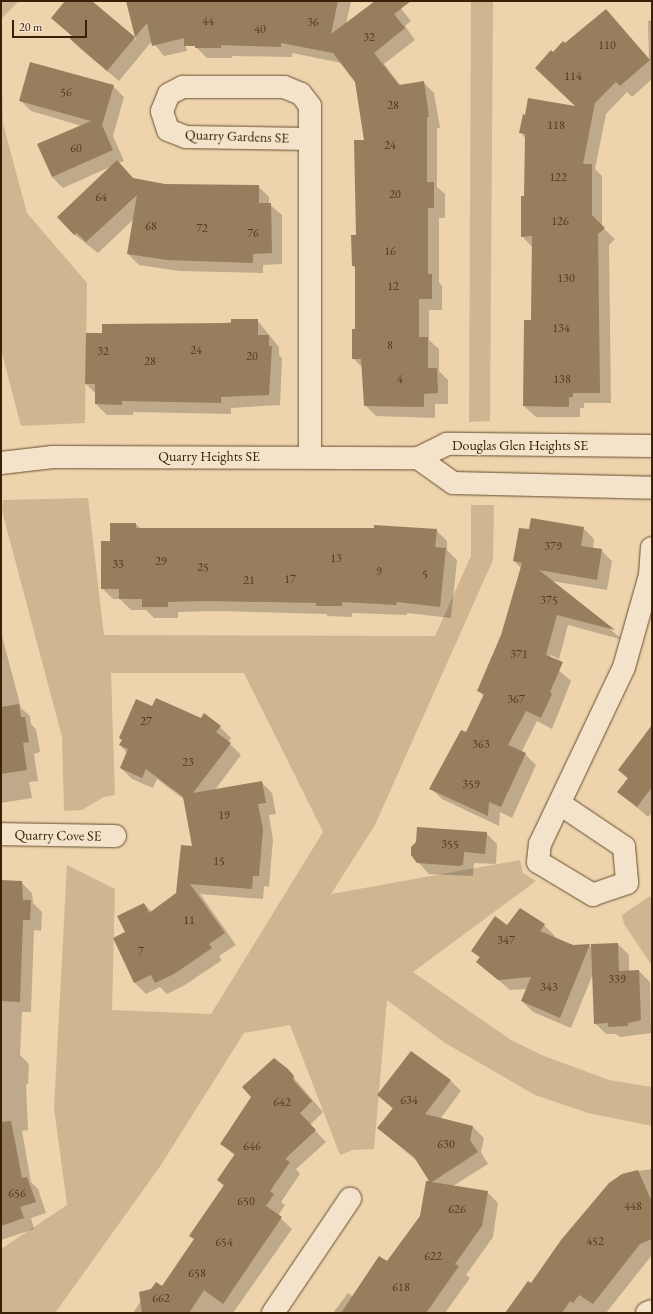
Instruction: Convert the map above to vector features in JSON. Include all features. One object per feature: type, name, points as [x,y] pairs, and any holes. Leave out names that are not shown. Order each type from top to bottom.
[{"type":"street","name":"Quarry Gardens SE","points":[[310,139],[186,137],[168,130],[162,111],[169,94],[183,87],[284,87],[301,94],[310,106],[310,139],[310,456]]},
{"type":"street","name":"Douglas Glen Heights SE","points":[[418,458],[447,444],[652,446]]},
{"type":"street","name":"Quarry Heights SE","points":[[1,463],[53,456],[310,456],[418,458]]},
{"type":"street","points":[[418,458],[453,483],[652,488]]},
{"type":"street","points":[[560,804],[624,667],[650,575],[652,548]]},
{"type":"street","name":"Quarry Cove SE","points":[[1,834],[115,836]]},
{"type":"street","points":[[272,1313],[350,1199]]},
{"type":"street","points":[[647,1313],[652,1311]]},
{"type":"shaded area","points":[[1,1],[19,1],[1,19]]},
{"type":"shaded area","points":[[471,1],[493,1],[490,421],[469,422]]},
{"type":"shaded area","points":[[1,48],[3,124],[27,213],[87,283],[85,423],[21,426],[1,350]]},
{"type":"shaded area","points":[[88,498],[104,635],[435,636],[471,556],[471,505],[494,505],[493,560],[375,825],[331,894],[520,860],[523,873],[536,881],[413,972],[511,1040],[544,1056],[609,1080],[652,1087],[652,1126],[588,1113],[535,1095],[445,1043],[387,1000],[374,1149],[353,1150],[340,1155],[290,1025],[244,1033],[159,1168],[55,1313],[1,1313],[1,1249],[67,1205],[54,1108],[67,865],[115,889],[112,1010],[211,1014],[323,832],[244,673],[111,673],[115,795],[104,797],[82,810],[64,811],[62,737],[2,511],[3,500]]},
{"type":"shaded area","points":[[650,896],[652,899],[652,966],[624,924],[622,915]]},
{"type":"building","points":[[65,1],[92,1],[135,37],[126,1],[338,1],[331,34],[375,1],[411,1],[394,14],[405,28],[374,53],[399,85],[424,81],[429,117],[427,117],[427,182],[434,182],[434,208],[428,208],[428,274],[432,274],[432,299],[419,299],[419,337],[428,337],[428,368],[437,368],[438,393],[424,394],[424,407],[364,406],[361,359],[352,359],[352,329],[355,329],[355,266],[352,266],[351,235],[356,235],[354,140],[364,140],[355,82],[333,53],[281,43],[281,47],[221,45],[221,48],[195,48],[195,46],[184,46],[184,38],[152,46],[147,23],[107,71],[70,39],[72,36],[51,18]]},
{"type":"building","points":[[606,9],[650,60],[620,86],[616,82],[595,103],[583,164],[592,164],[592,215],[605,228],[598,234],[600,393],[573,393],[573,397],[569,397],[569,407],[523,406],[524,320],[531,320],[532,236],[521,237],[521,196],[524,196],[525,134],[519,133],[523,114],[525,115],[528,98],[575,106],[535,68],[551,50],[553,52],[563,41],[565,43]]},
{"type":"building","points":[[30,62],[114,85],[102,125],[113,150],[52,177],[37,144],[91,121],[19,101]]},
{"type":"building","points":[[117,160],[133,178],[165,184],[259,185],[259,203],[271,203],[272,253],[253,254],[253,263],[167,260],[127,254],[137,195],[86,242],[77,233],[74,235],[57,217]]},
{"type":"building","points":[[231,319],[258,319],[258,335],[269,335],[269,346],[272,346],[269,395],[221,397],[221,403],[122,401],[122,405],[95,404],[95,384],[85,384],[86,333],[102,333],[102,324],[231,323]]},
{"type":"building","points":[[531,518],[584,527],[581,546],[602,549],[597,580],[539,570],[615,630],[557,615],[546,655],[563,662],[550,692],[552,694],[541,718],[526,711],[508,745],[526,753],[501,807],[489,802],[488,816],[429,789],[461,730],[466,732],[484,694],[477,691],[501,635],[522,563],[513,561],[519,528],[529,529]]},
{"type":"building","points":[[110,523],[136,523],[136,528],[374,528],[374,525],[437,529],[435,547],[446,548],[440,607],[397,602],[396,605],[342,602],[342,606],[316,606],[316,603],[206,601],[168,602],[168,607],[142,607],[142,599],[119,599],[119,589],[101,589],[101,541],[110,541]]},
{"type":"building","points":[[156,698],[201,718],[204,713],[221,726],[216,732],[231,743],[193,793],[262,781],[266,803],[258,804],[263,829],[259,876],[253,876],[252,889],[190,884],[225,933],[209,944],[212,948],[174,974],[155,983],[151,975],[134,983],[113,938],[125,932],[117,916],[144,903],[149,913],[176,893],[181,845],[192,846],[183,797],[146,769],[142,778],[120,768],[128,749],[119,745],[122,740],[119,738],[136,699],[152,706]]},
{"type":"building","points":[[19,704],[21,717],[25,717],[29,742],[23,743],[27,770],[1,774],[1,707]]},
{"type":"building","points":[[652,725],[652,787],[637,807],[617,792],[628,778],[618,770]]},
{"type":"building","points":[[417,827],[487,832],[485,854],[464,852],[463,865],[458,866],[417,863],[411,855],[411,847],[416,842]]},
{"type":"building","points":[[1,880],[22,881],[23,900],[31,900],[30,920],[23,920],[20,1002],[1,1001]]},
{"type":"building","points":[[520,908],[545,924],[540,931],[573,945],[590,944],[560,1018],[521,1001],[531,977],[498,980],[476,962],[480,957],[471,951],[495,916],[507,925]]},
{"type":"building","points":[[618,943],[619,971],[639,970],[641,1020],[628,1023],[628,1026],[608,1027],[608,1023],[594,1024],[591,944]]},
{"type":"building","points":[[411,1051],[451,1080],[425,1114],[473,1126],[470,1140],[478,1152],[432,1182],[488,1191],[482,1226],[455,1264],[459,1266],[426,1313],[341,1313],[379,1256],[387,1261],[420,1216],[426,1181],[429,1181],[414,1157],[377,1128],[393,1108],[377,1095]]},
{"type":"building","points":[[274,1058],[288,1069],[294,1076],[293,1080],[312,1101],[300,1113],[316,1130],[285,1159],[290,1162],[270,1191],[274,1194],[266,1206],[282,1217],[223,1304],[204,1290],[189,1313],[142,1313],[139,1292],[151,1289],[156,1282],[162,1286],[194,1239],[189,1236],[224,1185],[217,1180],[235,1154],[220,1144],[251,1097],[242,1087]]},
{"type":"building","points":[[11,1121],[22,1178],[27,1177],[36,1202],[20,1207],[24,1218],[1,1226],[1,1122]]},
{"type":"building","points":[[638,1170],[652,1202],[652,1239],[640,1244],[593,1304],[579,1295],[573,1303],[570,1301],[562,1313],[505,1313],[528,1281],[531,1283],[561,1240],[609,1183],[622,1174]]}]
